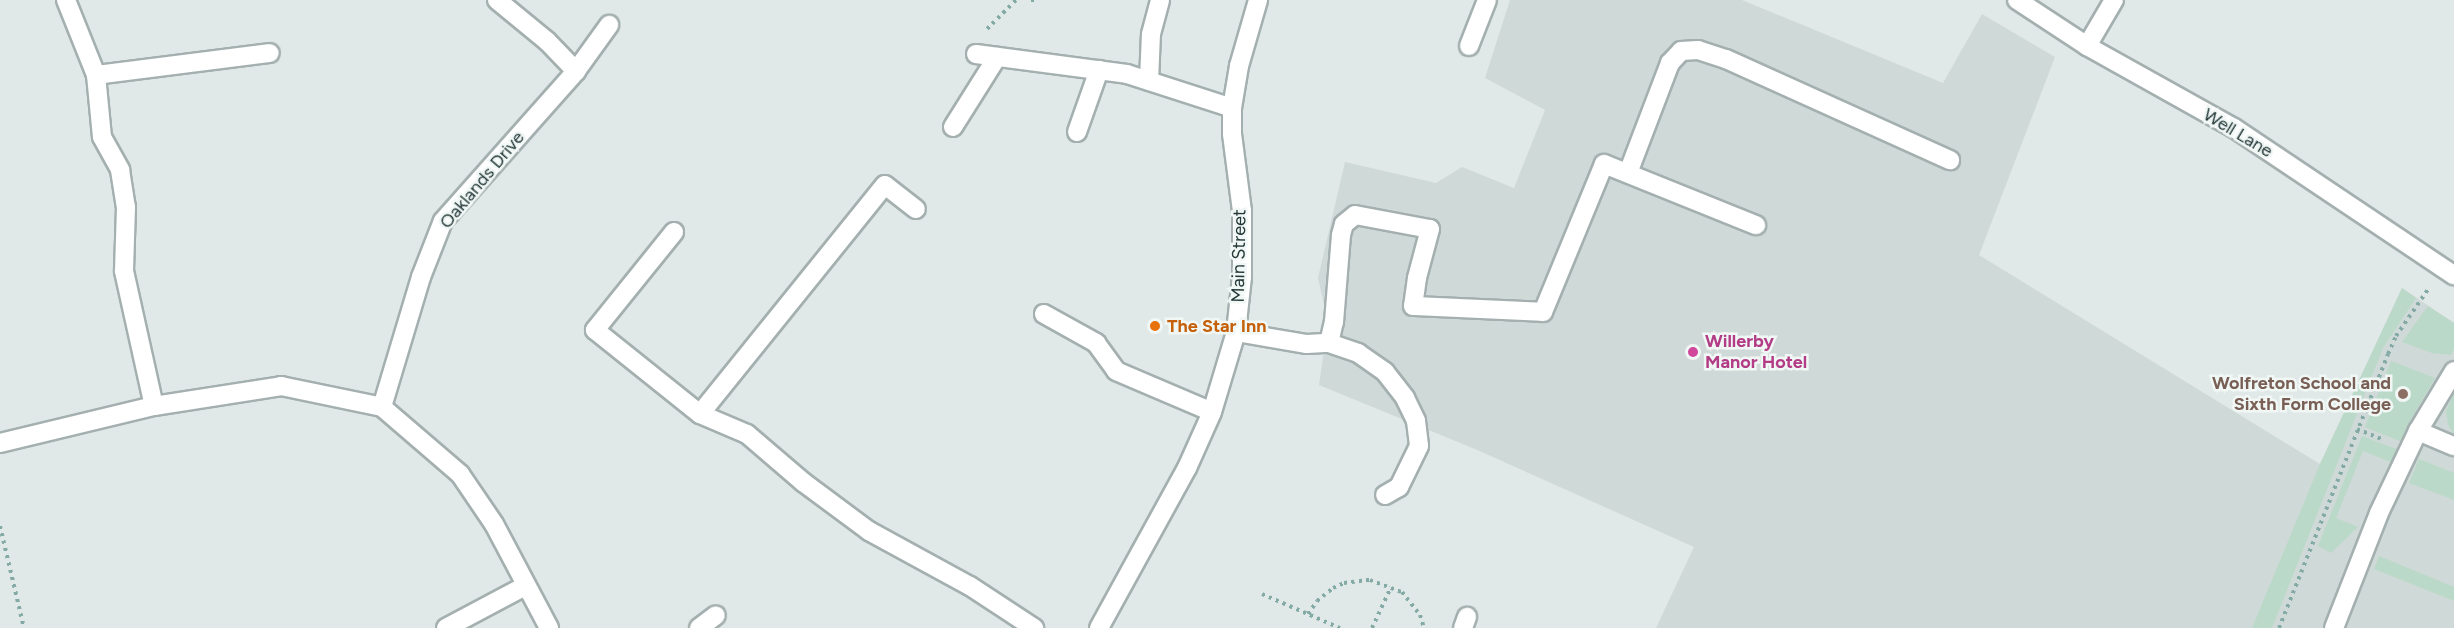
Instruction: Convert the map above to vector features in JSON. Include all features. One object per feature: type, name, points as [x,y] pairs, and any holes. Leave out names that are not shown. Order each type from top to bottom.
[{"type":"street","points":[[66,0],[96,75],[102,137],[120,170],[126,207],[124,271],[154,406]]},
{"type":"street","points":[[497,0],[546,40],[576,71]]},
{"type":"street","points":[[1149,81],[1151,34],[1160,0]]},
{"type":"street","name":"Main Street","points":[[1099,628],[1187,468],[1212,412],[1236,332],[1242,277],[1242,210],[1232,134],[1232,108],[1239,66],[1258,0]]},
{"type":"street","points":[[1469,46],[1487,0]]},
{"type":"street","name":"Well Lane","points":[[2017,0],[2087,46],[2234,128],[2447,271]]},
{"type":"street","points":[[2087,46],[2114,0]]},
{"type":"street","name":"Oaklands Drive","points":[[381,407],[421,277],[443,221],[576,71],[609,25]]},
{"type":"street","points":[[1628,173],[1670,63],[1681,51],[1698,50],[1726,59],[1950,160]]},
{"type":"street","points":[[96,75],[270,53]]},
{"type":"street","points":[[976,54],[1127,74],[1232,108]]},
{"type":"street","points":[[953,127],[997,57]]},
{"type":"street","points":[[1077,132],[1099,70]]},
{"type":"street","points":[[1329,343],[1334,322],[1341,236],[1344,224],[1355,215],[1430,229],[1417,278],[1413,306],[1543,312],[1604,164],[1756,225]]},
{"type":"street","points":[[700,414],[885,184],[916,209]]},
{"type":"street","points":[[674,232],[595,330],[700,414],[747,434],[812,488],[869,531],[970,586],[1034,628]]},
{"type":"street","points":[[1044,314],[1096,343],[1116,371],[1212,412]]},
{"type":"street","points":[[1236,332],[1307,344],[1329,343],[1358,353],[1385,372],[1405,398],[1416,421],[1419,446],[1399,487],[1385,495]]},
{"type":"street","points":[[2334,628],[2379,513],[2418,431],[2454,371]]},
{"type":"street","points":[[0,443],[154,406],[280,386],[381,407],[460,474],[494,524],[549,628]]},
{"type":"street","points":[[2418,431],[2454,446]]},
{"type":"street","points":[[446,628],[525,586]]},
{"type":"street","points":[[699,628],[716,615]]},
{"type":"path","points":[[976,54],[987,28],[1016,0]]},
{"type":"path","points":[[1031,0],[1038,0]]},
{"type":"path","points":[[2278,628],[2396,336],[2447,271]]},
{"type":"path","points":[[2357,429],[2391,442]]},
{"type":"path","points":[[0,526],[24,628]]},
{"type":"path","points":[[1308,614],[1325,594],[1344,582],[1370,580],[1391,587],[1412,602],[1424,628]]},
{"type":"path","points":[[1371,628],[1391,587]]},
{"type":"path","points":[[1262,594],[1340,628]]},
{"type":"shaded area","points":[[1510,0],[1742,0],[1943,83],[1982,14],[2055,57],[1979,255],[2320,464],[2402,288],[2454,323],[2454,628],[1656,628],[1694,547],[1475,449],[1319,385],[1328,322],[1318,278],[1345,162],[1436,183],[1462,167],[1514,188],[1545,110],[1485,78]]},
{"type":"green space","points":[[2402,288],[2416,298],[2383,348],[2272,628],[2252,628],[2320,464]]},
{"type":"green space","points":[[2428,306],[2454,323],[2454,349],[2451,355],[2432,353],[2402,342]]},
{"type":"green space","points":[[2391,361],[2435,378],[2411,419],[2402,442],[2365,427]]},
{"type":"green space","points":[[2454,393],[2454,434],[2448,425],[2446,411]]},
{"type":"green space","points":[[2362,436],[2399,450],[2393,463],[2363,451],[2336,518],[2358,527],[2331,553],[2318,546]]},
{"type":"green space","points":[[2419,459],[2454,473],[2454,500],[2409,483]]},
{"type":"green space","points":[[2379,556],[2454,587],[2454,601],[2374,569]]},
{"type":"place","name":"The Star Inn","points":[[1155,326]]},
{"type":"place","name":"Willerby Manor Hotel","points":[[1693,352]]},
{"type":"place","name":"Wolfreton School and Sixth Form College","points":[[2403,394]]}]
